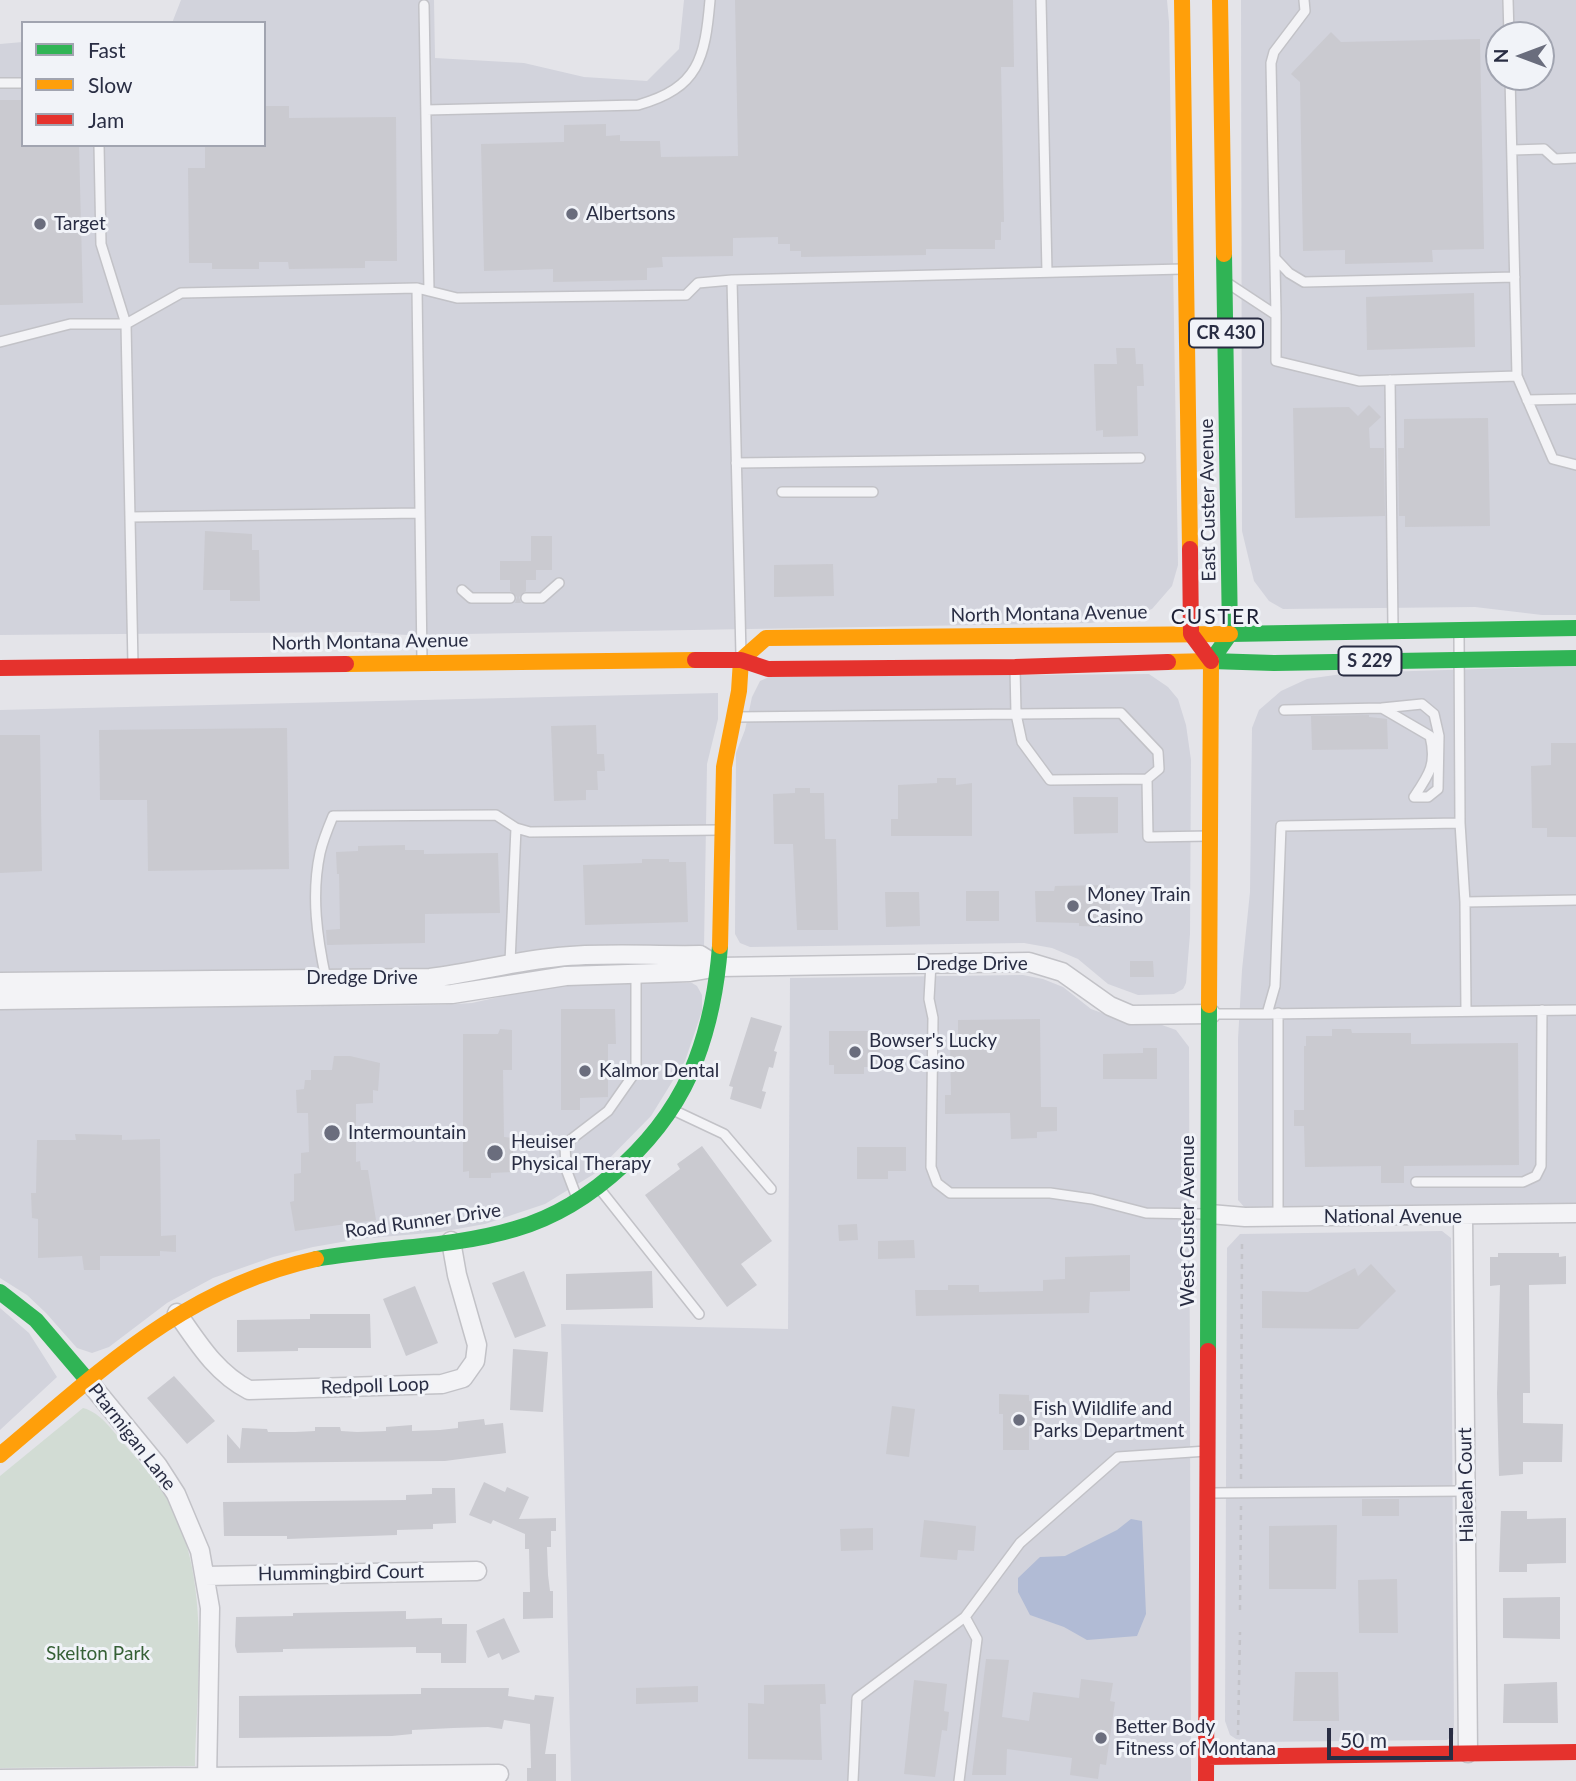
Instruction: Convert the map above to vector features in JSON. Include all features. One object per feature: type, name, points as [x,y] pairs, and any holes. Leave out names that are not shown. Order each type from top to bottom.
[{"type":"main road","name":"East Custer Avenue","points":[[1220,0],[1230,634]]},
{"type":"main road","name":"East Custer Avenue","points":[[1180,3],[1191,634]]},
{"type":"main road","name":"North Montana Avenue","points":[[741,660],[766,638],[1576,628]]},
{"type":"main road","points":[[1191,634],[1212,661],[1230,634]]},
{"type":"main road","name":"North Montana Avenue","points":[[0,668],[741,660],[768,669],[1576,658]]},
{"type":"main road","name":"Road Runner Drive","points":[[0,1455],[177,1313],[243,1280],[295,1262],[338,1254],[451,1241],[517,1228],[578,1200],[625,1164],[671,1110],[689,1079],[705,1041],[714,1009],[719,967],[724,767],[741,685],[741,660]]},
{"type":"main road","name":"West Custer Avenue","points":[[1206,1781],[1212,661]]},
{"type":"main road","name":"Ptarmigan Lane","points":[[0,1292],[36,1320],[89,1382]]},
{"type":"main road","points":[[1207,1757],[1576,1752]]},
{"type":"street","name":"Dredge Drive","points":[[0,982],[430,978],[463,974],[510,962],[562,956],[700,955],[719,967]]},
{"type":"street","name":"Dredge Drive","points":[[0,1000],[452,994],[566,976],[690,972],[719,967],[1029,962],[1062,972],[1110,1006],[1131,1015],[1211,1014]]},
{"type":"street","name":"National Avenue","points":[[1210,1214],[1278,1217],[1576,1213]]},
{"type":"street","name":"Hialeah Court","points":[[1463,1216],[1468,1754]]},
{"type":"street","name":"Redpoll Loop","points":[[177,1313],[214,1366],[233,1382],[249,1390],[442,1384],[463,1378],[475,1361],[477,1345],[457,1275],[451,1241]]},
{"type":"street","name":"Ptarmigan Lane","points":[[89,1382],[159,1466],[194,1532],[210,1608],[207,1779]]},
{"type":"street","name":"Hummingbird Court","points":[[205,1576],[477,1571]]},
{"type":"street","points":[[0,1779],[499,1774]]},
{"type":"lane","points":[[426,110],[638,105],[660,99],[679,87],[694,70],[704,49],[710,0]]},
{"type":"lane","points":[[1041,0],[1047,272]]},
{"type":"lane","points":[[1304,0],[1305,11],[1274,52],[1271,63],[1276,361],[1359,381],[1517,376]]},
{"type":"lane","points":[[1508,0],[1509,21]]},
{"type":"lane","points":[[424,5],[429,291]]},
{"type":"lane","points":[[0,83],[21,83]]},
{"type":"lane","points":[[1511,91],[1517,376],[1553,459],[1576,466]]},
{"type":"lane","points":[[99,147],[100,244],[126,324],[132,667]]},
{"type":"lane","points":[[1513,150],[1544,149],[1555,159],[1576,158]]},
{"type":"lane","points":[[1275,258],[1289,273],[1304,282],[1515,277]]},
{"type":"lane","points":[[0,342],[70,324],[126,324],[181,293],[417,288],[457,298],[686,295],[698,283],[732,280],[1186,269]]},
{"type":"lane","points":[[732,280],[741,660]]},
{"type":"lane","points":[[1225,281],[1276,315]]},
{"type":"lane","points":[[417,288],[422,662]]},
{"type":"lane","points":[[1390,380],[1393,632]]},
{"type":"lane","points":[[1527,400],[1576,399]]},
{"type":"lane","points":[[736,463],[1140,458]]},
{"type":"lane","points":[[782,492],[873,492]]},
{"type":"lane","points":[[130,517],[420,513]]},
{"type":"lane","points":[[526,598],[542,598],[559,583]]},
{"type":"lane","points":[[463,590],[471,598],[510,598]]},
{"type":"lane","points":[[1459,631],[1460,823],[1465,902],[1466,1011]]},
{"type":"lane","points":[[735,717],[1016,713],[1121,713],[1158,752],[1159,769],[1147,779],[1050,780],[1022,742],[1016,713],[1015,667]]},
{"type":"lane","points":[[1284,709],[1382,708],[1422,704],[1434,713],[1439,736],[1438,789],[1428,797],[1414,797],[1432,769],[1430,736],[1382,708]]},
{"type":"lane","points":[[1147,779],[1148,837],[1212,836]]},
{"type":"lane","points":[[327,978],[318,943],[315,893],[320,852],[333,816],[496,815],[516,828],[530,832],[722,831]]},
{"type":"lane","points":[[1267,1014],[1275,986],[1281,826],[1460,823]]},
{"type":"lane","points":[[510,962],[516,828]]},
{"type":"lane","points":[[1465,902],[1576,900]]},
{"type":"lane","points":[[931,963],[929,999],[933,1018],[932,1167],[937,1183],[950,1193],[1050,1193],[1092,1199],[1146,1213],[1210,1214]]},
{"type":"lane","points":[[578,1200],[566,1169],[565,1144],[608,1111],[636,1071],[636,974]]},
{"type":"lane","points":[[1416,1182],[1523,1182],[1536,1176],[1541,1166],[1542,1010]]},
{"type":"lane","points":[[1211,1014],[1576,1010]]},
{"type":"lane","points":[[1278,1013],[1278,1217]]},
{"type":"lane","points":[[671,1110],[724,1134],[772,1189]]},
{"type":"lane","points":[[598,1186],[699,1314]]},
{"type":"lane","points":[[853,1781],[857,1698],[965,1617],[1020,1543],[1118,1457],[1209,1451]]},
{"type":"lane","points":[[1208,1493],[1466,1491]]},
{"type":"lane","points":[[959,1781],[977,1639],[965,1617]]},
{"type":"path","points":[[1241,1479],[1242,1243]]},
{"type":"path","points":[[1240,1610],[1241,1506]]},
{"type":"path","points":[[1238,1735],[1240,1632]]},
{"type":"shaded area","points":[[181,0],[434,0],[435,58],[524,63],[584,77],[647,81],[679,49],[684,0],[1167,0],[1178,565],[1172,586],[1152,609],[1091,623],[407,635],[361,632],[0,635],[0,44],[21,42],[21,147],[266,147],[266,21],[173,21]]},
{"type":"shaded area","points":[[1241,0],[1576,0],[1576,615],[1542,615],[1475,607],[1283,609],[1269,601],[1254,581],[1242,531]]},
{"type":"shaded area","points":[[1576,666],[1576,1203],[1246,1209],[1238,1200],[1238,1039],[1250,892],[1252,728],[1259,710],[1281,691],[1307,679],[1349,673]]},
{"type":"shaded area","points":[[1149,674],[1168,687],[1178,699],[1186,725],[1191,760],[1190,934],[1186,983],[1183,989],[1174,994],[1138,995],[1108,984],[1078,959],[1052,948],[1024,943],[750,947],[740,943],[735,934],[736,753],[745,730],[752,697],[760,681],[769,677]]},
{"type":"shaded area","points":[[718,693],[718,719],[707,764],[704,948],[442,972],[0,975],[0,710]]},
{"type":"shaded area","points":[[1023,975],[1063,987],[1091,1009],[1135,1025],[1162,1025],[1176,1030],[1189,1047],[1191,1781],[571,1781],[561,1324],[788,1329],[790,978]]},
{"type":"shaded area","points":[[571,981],[692,983],[702,995],[702,1011],[685,1061],[651,1116],[594,1174],[545,1204],[485,1224],[440,1232],[359,1239],[273,1257],[213,1278],[167,1303],[109,1347],[92,1353],[77,1348],[27,1295],[0,1278],[0,1009],[438,1005],[472,1003]]},
{"type":"shaded area","points":[[1442,1231],[1451,1238],[1454,1734],[1447,1740],[1252,1742],[1236,1739],[1230,1735],[1225,1721],[1227,1248],[1240,1234]]},
{"type":"shaded area","points":[[0,1308],[29,1333],[57,1377],[0,1430]]},
{"type":"green space","name":"Skelton Park","points":[[83,1408],[96,1414],[107,1424],[162,1490],[184,1535],[192,1567],[199,1633],[195,1766],[0,1768],[0,1476]]},
{"type":"water","points":[[1131,1519],[1142,1521],[1146,1614],[1137,1636],[1087,1640],[1064,1627],[1030,1615],[1018,1592],[1018,1578],[1040,1557],[1065,1556],[1117,1530]]},
{"type":"building","points":[[735,0],[1013,0],[1014,67],[1001,67],[1004,222],[1001,222],[1001,240],[995,240],[995,249],[926,249],[926,255],[801,257],[801,251],[790,251],[790,244],[778,244],[778,237],[733,238],[733,256],[662,257],[663,267],[647,268],[647,280],[553,282],[553,269],[484,271],[481,144],[564,142],[564,125],[606,124],[606,136],[620,135],[620,141],[660,141],[661,157],[738,156]]},
{"type":"building","points":[[1331,32],[1341,42],[1480,39],[1484,249],[1432,250],[1433,262],[1345,264],[1345,250],[1303,251],[1300,82],[1291,74]]},
{"type":"building","name":"Target","points":[[0,100],[21,100],[21,147],[79,147],[83,303],[0,305]]},
{"type":"building","points":[[266,106],[289,106],[289,118],[396,117],[397,261],[365,261],[365,268],[289,269],[288,262],[259,262],[259,269],[212,269],[212,263],[189,263],[188,168],[205,168],[205,147],[266,147]]},
{"type":"building","points":[[1474,293],[1475,347],[1367,350],[1366,297]]},
{"type":"building","points":[[1116,348],[1135,348],[1136,364],[1143,364],[1144,386],[1137,386],[1138,436],[1103,437],[1103,430],[1096,431],[1094,364],[1117,364]]},
{"type":"building","points":[[1369,405],[1381,417],[1369,428],[1370,448],[1384,448],[1385,516],[1295,518],[1293,408],[1349,407],[1358,416]]},
{"type":"building","points":[[1488,418],[1490,526],[1405,527],[1405,516],[1399,516],[1398,448],[1404,448],[1404,419]]},
{"type":"building","points":[[205,531],[252,534],[252,550],[259,550],[260,601],[230,601],[230,590],[203,590]]},
{"type":"building","points":[[531,536],[552,536],[552,570],[536,570],[536,580],[526,580],[526,591],[519,597],[521,603],[515,603],[517,597],[510,591],[510,580],[500,580],[500,561],[531,561]]},
{"type":"building","points":[[833,564],[834,596],[774,597],[774,565]]},
{"type":"building","points":[[1369,715],[1387,719],[1388,749],[1312,750],[1311,716]]},
{"type":"building","points":[[596,725],[597,754],[604,754],[605,771],[597,771],[598,790],[586,790],[586,800],[554,801],[551,726]]},
{"type":"building","points":[[287,728],[289,869],[148,871],[147,800],[100,800],[99,730]]},
{"type":"building","points":[[0,735],[40,735],[42,871],[0,873]]},
{"type":"building","points":[[1551,743],[1576,743],[1576,837],[1547,837],[1547,828],[1532,828],[1531,766],[1551,765]]},
{"type":"building","points":[[937,778],[956,778],[956,785],[972,783],[972,836],[891,836],[891,819],[898,819],[898,785],[937,783]]},
{"type":"building","points":[[795,788],[810,788],[810,793],[824,793],[825,839],[836,839],[838,930],[797,930],[793,844],[774,844],[773,794],[795,793]]},
{"type":"building","points":[[1073,797],[1118,797],[1118,833],[1074,834]]},
{"type":"building","points":[[405,845],[405,850],[424,850],[424,854],[498,853],[500,913],[425,914],[425,943],[327,945],[326,930],[340,929],[336,852],[358,851],[358,846]]},
{"type":"building","points":[[642,859],[686,862],[688,922],[585,925],[583,865],[642,863]]},
{"type":"building","name":"Money Train Casino","points":[[1110,885],[1110,927],[1036,922],[1035,891],[1054,891],[1055,886]]},
{"type":"building","points":[[966,891],[999,891],[999,921],[966,921]]},
{"type":"building","points":[[885,892],[919,892],[920,926],[886,927]]},
{"type":"building","points":[[1130,961],[1153,961],[1154,977],[1130,977]]},
{"type":"building","name":"Kalmor Dental","points":[[561,1009],[615,1009],[616,1044],[608,1044],[608,1097],[580,1098],[580,1110],[561,1110]]},
{"type":"building","points":[[751,1017],[782,1026],[774,1051],[777,1052],[773,1068],[769,1067],[762,1091],[766,1092],[761,1109],[730,1099],[733,1087],[729,1086]]},
{"type":"building","points":[[1040,1019],[1041,1107],[1057,1107],[1057,1131],[1037,1132],[1037,1138],[1011,1139],[1010,1113],[945,1114],[945,1095],[951,1095],[950,1042],[958,1042],[958,1020]]},
{"type":"building","points":[[500,1029],[512,1030],[512,1070],[503,1070],[504,1137],[513,1138],[513,1172],[491,1173],[491,1178],[469,1178],[469,1171],[463,1172],[463,1034],[498,1034]]},
{"type":"building","points":[[1332,1029],[1351,1029],[1352,1033],[1411,1033],[1411,1044],[1518,1043],[1519,1165],[1404,1166],[1404,1183],[1381,1183],[1381,1166],[1305,1167],[1304,1126],[1294,1126],[1294,1110],[1304,1110],[1304,1046],[1306,1036],[1332,1036]]},
{"type":"building","name":"Bowser's Lucky Dog Casino","points":[[829,1031],[880,1031],[880,1067],[864,1067],[864,1074],[834,1074],[834,1065],[829,1065]]},
{"type":"building","points":[[1143,1048],[1157,1048],[1157,1079],[1103,1079],[1103,1054],[1143,1053]]},
{"type":"building","name":"Intermountain","points":[[334,1056],[350,1056],[380,1063],[378,1091],[373,1090],[373,1103],[356,1104],[356,1162],[360,1161],[361,1170],[368,1170],[376,1220],[295,1231],[290,1202],[294,1201],[294,1174],[301,1173],[301,1153],[309,1152],[308,1113],[297,1113],[296,1090],[304,1089],[305,1080],[311,1080],[311,1070],[332,1070]]},
{"type":"building","points":[[75,1134],[122,1135],[122,1140],[160,1139],[161,1236],[176,1235],[176,1252],[160,1251],[160,1256],[100,1256],[100,1270],[84,1270],[82,1256],[38,1258],[38,1219],[32,1218],[31,1193],[36,1193],[37,1140],[76,1140]]},
{"type":"building","points":[[702,1146],[772,1241],[741,1264],[757,1285],[727,1307],[645,1195],[680,1169],[677,1164]]},
{"type":"building","points":[[857,1147],[906,1147],[906,1171],[888,1171],[888,1179],[857,1179]]},
{"type":"building","points":[[857,1224],[858,1240],[839,1241],[838,1225]]},
{"type":"building","points":[[914,1240],[915,1258],[878,1259],[878,1241]]},
{"type":"building","points":[[1498,1253],[1559,1253],[1559,1257],[1566,1256],[1566,1284],[1529,1285],[1530,1393],[1523,1393],[1523,1423],[1563,1424],[1562,1462],[1523,1462],[1523,1474],[1499,1476],[1497,1393],[1500,1285],[1490,1286],[1490,1257],[1498,1257]]},
{"type":"building","points":[[1130,1255],[1130,1291],[1090,1292],[1089,1313],[916,1316],[915,1290],[948,1290],[948,1285],[979,1285],[979,1292],[1043,1291],[1043,1280],[1065,1279],[1065,1257]]},
{"type":"building","points":[[1371,1264],[1396,1291],[1358,1329],[1262,1328],[1262,1291],[1308,1292],[1355,1268],[1358,1276]]},
{"type":"building","points":[[524,1271],[546,1326],[515,1338],[492,1283]]},
{"type":"building","points":[[652,1271],[653,1308],[566,1310],[566,1274]]},
{"type":"building","points":[[415,1286],[438,1343],[406,1356],[383,1299]]},
{"type":"building","points":[[310,1314],[370,1314],[371,1348],[298,1348],[298,1351],[237,1352],[237,1320],[310,1319]]},
{"type":"building","points":[[513,1349],[548,1352],[543,1412],[510,1410]]},
{"type":"building","points":[[174,1376],[215,1421],[187,1444],[147,1398]]},
{"type":"building","name":"Fish Wildlife and Parks Department","points":[[999,1394],[1029,1395],[1029,1401],[1035,1401],[1035,1426],[1029,1426],[1029,1450],[1003,1450],[1003,1414],[999,1414]]},
{"type":"building","points":[[892,1406],[915,1409],[909,1457],[886,1454]]},
{"type":"building","points":[[484,1419],[485,1425],[503,1423],[506,1453],[445,1461],[227,1463],[227,1434],[240,1449],[242,1428],[295,1432],[315,1431],[315,1427],[340,1427],[341,1431],[357,1432],[386,1431],[386,1427],[412,1425],[412,1431],[440,1430],[458,1428],[458,1422]]},
{"type":"building","points":[[484,1482],[505,1492],[507,1487],[529,1497],[519,1519],[556,1518],[556,1531],[551,1531],[551,1547],[547,1547],[550,1591],[553,1591],[553,1618],[523,1619],[523,1592],[530,1592],[529,1549],[525,1549],[525,1534],[493,1520],[491,1524],[469,1515]]},
{"type":"building","points":[[432,1488],[455,1488],[456,1523],[433,1524],[433,1529],[397,1530],[397,1535],[287,1539],[287,1536],[224,1536],[223,1502],[406,1500],[406,1495],[432,1494]]},
{"type":"building","points":[[1362,1499],[1399,1499],[1399,1516],[1362,1516]]},
{"type":"building","points":[[1501,1511],[1527,1511],[1527,1519],[1566,1518],[1566,1563],[1527,1564],[1527,1572],[1499,1572]]},
{"type":"building","points":[[924,1520],[976,1526],[974,1551],[958,1550],[957,1560],[920,1557]]},
{"type":"building","points":[[1337,1525],[1336,1589],[1269,1589],[1269,1526]]},
{"type":"building","points":[[873,1528],[873,1550],[841,1551],[840,1529]]},
{"type":"building","points":[[1397,1579],[1398,1633],[1359,1633],[1358,1580]]},
{"type":"building","points":[[1560,1597],[1560,1639],[1503,1638],[1503,1598]]},
{"type":"building","points":[[406,1611],[406,1619],[442,1618],[442,1624],[467,1624],[466,1663],[441,1663],[441,1653],[416,1653],[416,1647],[283,1649],[283,1652],[237,1653],[235,1646],[236,1617]]},
{"type":"building","points":[[504,1618],[520,1652],[502,1660],[499,1653],[488,1658],[476,1631]]},
{"type":"building","points":[[986,1659],[1009,1660],[1002,1717],[1029,1721],[1033,1692],[1079,1698],[1081,1679],[1113,1683],[1110,1701],[1115,1702],[1106,1765],[1100,1764],[1098,1779],[1070,1775],[1072,1758],[1007,1749],[1006,1775],[972,1775]]},
{"type":"building","points":[[1295,1672],[1338,1672],[1339,1721],[1293,1721]]},
{"type":"building","points":[[914,1680],[947,1684],[944,1711],[949,1712],[947,1731],[942,1730],[935,1777],[904,1774]]},
{"type":"building","points":[[1557,1682],[1558,1723],[1503,1723],[1504,1684]]},
{"type":"building","points":[[825,1684],[826,1704],[820,1704],[822,1760],[748,1759],[748,1703],[764,1704],[764,1685]]},
{"type":"building","points":[[698,1686],[698,1702],[636,1704],[636,1688]]},
{"type":"building","points":[[421,1688],[509,1688],[508,1696],[534,1700],[535,1695],[554,1697],[545,1754],[556,1754],[556,1781],[527,1781],[527,1768],[531,1768],[530,1724],[504,1720],[502,1729],[488,1727],[412,1730],[412,1734],[392,1736],[239,1738],[239,1696],[421,1694]]},
{"type":"traffic: fast","points":[[1211,661],[1230,634],[1224,254]]},
{"type":"traffic: fast","points":[[1230,634],[1576,628]]},
{"type":"traffic: fast","points":[[1211,661],[1274,663],[1576,658]]},
{"type":"traffic: fast","points":[[316,1259],[441,1244],[515,1229],[572,1204],[599,1186],[647,1141],[683,1088],[696,1060],[709,1018],[720,946]]},
{"type":"traffic: fast","points":[[1208,1351],[1209,1005]]},
{"type":"traffic: fast","points":[[0,1292],[36,1320],[89,1382]]},
{"type":"traffic: slow","points":[[1182,0],[1190,549]]},
{"type":"traffic: slow","points":[[1220,0],[1224,254]]},
{"type":"traffic: slow","points":[[741,660],[766,638],[1230,634]]},
{"type":"traffic: slow","points":[[346,664],[695,660]]},
{"type":"traffic: slow","points":[[720,946],[724,767],[739,691],[741,660]]},
{"type":"traffic: slow","points":[[1168,662],[1211,661],[1209,1005]]},
{"type":"traffic: slow","points":[[0,1455],[109,1364],[184,1312],[225,1290],[269,1272],[316,1259]]},
{"type":"traffic: jam","points":[[1190,549],[1191,634],[1211,661]]},
{"type":"traffic: jam","points":[[695,660],[741,660],[768,669],[1015,667],[1168,662]]},
{"type":"traffic: jam","points":[[0,668],[346,664]]},
{"type":"traffic: jam","points":[[1206,1781],[1208,1351]]},
{"type":"traffic: jam","points":[[1207,1757],[1576,1752]]},
{"type":"place","name":"Albertsons","points":[[572,214]]},
{"type":"place","name":"Target","points":[[40,224]]},
{"type":"place","name":"Money Train Casino","points":[[1073,906]]},
{"type":"place","name":"Bowser's Lucky Dog Casino","points":[[855,1052]]},
{"type":"place","name":"Kalmor Dental","points":[[585,1071]]},
{"type":"place","name":"Intermountain","points":[[332,1133]]},
{"type":"place","name":"Heuiser Physical Therapy","points":[[495,1153]]},
{"type":"place","name":"Fish Wildlife and Parks Department","points":[[1019,1420]]},
{"type":"place","name":"Better Body Fitness of Montana","points":[[1101,1738]]},
{"type":"district","name":"CUSTER","points":[[1216,617]]}]
